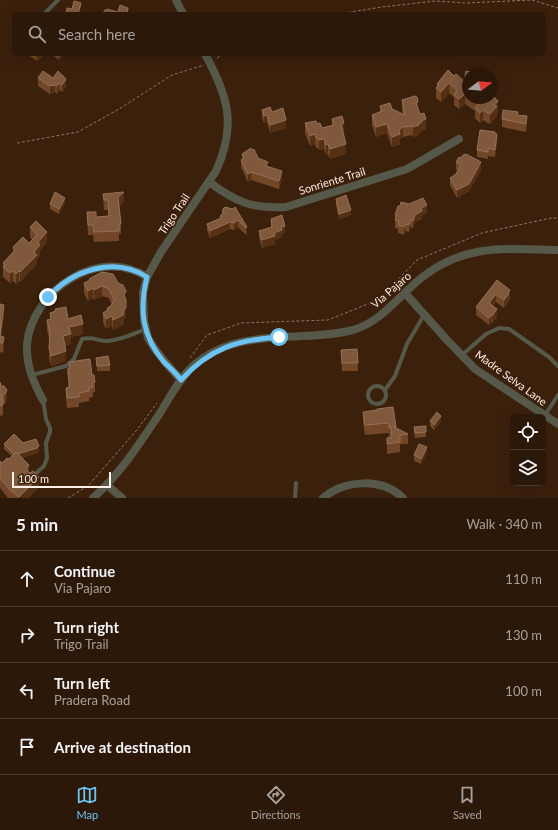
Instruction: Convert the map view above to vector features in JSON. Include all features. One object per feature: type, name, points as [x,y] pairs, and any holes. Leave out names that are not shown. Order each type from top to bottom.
[{"type":"street","points":[[176,0],[182,12]]},
{"type":"street","name":"Trigo Trail","points":[[181,380],[155,349],[144,321],[143,299],[147,277],[161,252],[209,182],[222,158],[226,145],[228,115],[225,97],[206,56]]},
{"type":"street","name":"Sonriente Trail","points":[[209,182],[227,195],[239,201],[268,208],[286,207],[407,169],[459,139]]},
{"type":"street","name":"Via Pajaro","points":[[93,498],[107,485],[134,452],[181,380],[193,366],[221,349],[239,342],[258,338],[330,335],[355,329],[390,309],[420,279],[435,268],[452,259],[469,253],[492,249],[558,250]]},
{"type":"street","points":[[43,400],[31,376],[27,354],[31,325],[41,306],[55,290],[80,273],[110,267],[131,269],[147,277]]},
{"type":"street","name":"Madre Selva Lane","points":[[405,293],[475,369],[542,414]]},
{"type":"street","name":"Madre Selva Lane","points":[[546,417],[558,424]]},
{"type":"street","points":[[323,498],[340,488],[358,484],[373,484],[389,488],[403,498]]},
{"type":"street","points":[[107,485],[122,498]]},
{"type":"lane","points":[[46,12],[58,0]]},
{"type":"lane","points":[[385,390],[380,386],[372,387],[368,392],[369,400],[375,404],[382,403],[386,397],[385,390],[394,376],[408,344],[424,315]]},
{"type":"lane","points":[[461,355],[486,334],[499,328],[509,328],[549,357],[558,366]]},
{"type":"lane","points":[[31,376],[66,366],[74,359],[82,339],[90,337],[106,341],[119,339],[146,329]]},
{"type":"lane","points":[[546,414],[558,395]]},
{"type":"lane","points":[[30,479],[44,466],[47,458],[46,443],[50,428],[46,418],[43,400]]},
{"type":"lane","points":[[295,498],[296,482]]},
{"type":"path","points":[[351,12],[435,1],[466,3],[532,0],[558,8]]},
{"type":"path","points":[[17,143],[78,132],[119,109],[172,75],[210,63],[220,56]]},
{"type":"building","points":[[74,1],[81,3],[79,12],[66,12],[67,8],[72,9]]},
{"type":"building","points":[[120,5],[128,8],[127,12],[118,12]]},
{"type":"building","points":[[107,9],[118,12],[104,12]]},
{"type":"building","points":[[448,70],[454,76],[456,74],[462,79],[462,96],[459,99],[454,95],[457,90],[449,83],[441,92],[436,88],[439,85],[437,84]]},
{"type":"building","points":[[43,71],[53,78],[58,71],[66,79],[62,85],[59,83],[57,86],[50,86],[38,78]]},
{"type":"building","points":[[415,96],[417,97],[418,102],[416,103],[420,114],[424,113],[426,119],[421,121],[422,122],[418,124],[419,125],[413,127],[403,127],[399,130],[400,134],[392,137],[387,124],[376,127],[372,115],[382,111],[380,106],[390,103],[392,109],[405,115],[402,100]]},
{"type":"building","points":[[478,104],[496,104],[494,106],[497,106],[490,114],[483,110],[480,113],[475,108]]},
{"type":"building","points":[[270,107],[272,112],[283,108],[286,120],[270,125],[267,115],[264,116],[262,110]]},
{"type":"building","points":[[503,110],[518,112],[517,115],[527,116],[526,124],[502,119]]},
{"type":"building","points":[[342,116],[344,123],[341,124],[346,144],[330,149],[328,144],[326,145],[324,139],[319,140],[316,138],[315,134],[310,136],[305,123],[316,121],[317,124],[320,123],[322,128],[334,125],[332,119]]},
{"type":"building","points":[[480,130],[495,132],[495,134],[497,134],[495,150],[488,148],[488,152],[477,150]]},
{"type":"building","points":[[251,148],[252,150],[254,149],[258,158],[268,162],[266,166],[282,171],[279,181],[251,172],[248,174],[241,160],[244,158],[242,154]]},
{"type":"building","points":[[466,154],[481,162],[469,184],[457,190],[450,178],[456,174],[461,165],[456,162],[459,157],[461,158]]},
{"type":"building","points":[[55,192],[65,198],[59,209],[50,204]]},
{"type":"building","points":[[124,192],[118,197],[121,224],[119,225],[119,231],[94,232],[93,225],[88,225],[87,212],[96,212],[96,217],[109,216],[108,200],[104,200],[103,194]]},
{"type":"building","points":[[346,195],[351,210],[339,214],[336,199]]},
{"type":"building","points":[[423,198],[427,205],[421,208],[422,211],[415,215],[413,221],[410,220],[409,225],[405,224],[404,227],[398,225],[399,221],[395,220],[397,215],[395,215],[401,202],[409,204]]},
{"type":"building","points":[[225,207],[233,209],[235,207],[247,227],[246,228],[238,220],[234,223],[230,222],[210,231],[207,224],[221,218],[220,216],[222,215]]},
{"type":"building","points":[[282,215],[285,226],[281,227],[282,230],[274,233],[275,236],[262,240],[259,231],[272,227],[271,219]]},
{"type":"building","points":[[36,221],[47,232],[38,242],[40,245],[34,252],[37,255],[20,272],[19,271],[16,274],[13,271],[10,273],[3,267],[5,265],[3,263],[15,250],[13,247],[23,237],[29,243],[37,235],[30,227]]},
{"type":"building","points":[[102,272],[113,274],[118,283],[123,285],[126,291],[124,295],[126,300],[126,308],[124,309],[123,315],[113,320],[112,316],[106,319],[103,313],[108,310],[107,308],[111,306],[114,299],[109,289],[102,286],[88,291],[84,283]]},
{"type":"building","points":[[497,280],[510,290],[508,293],[509,294],[504,300],[496,294],[489,303],[497,309],[489,318],[476,307]]},
{"type":"building","points":[[0,304],[4,305],[0,336]]},
{"type":"building","points":[[66,307],[68,319],[81,315],[83,324],[69,327],[71,334],[63,336],[66,351],[51,356],[49,348],[50,333],[47,320],[51,319],[50,313],[56,311],[55,309]]},
{"type":"building","points":[[0,336],[4,337],[3,343],[0,343]]},
{"type":"building","points":[[357,349],[358,363],[342,363],[341,350]]},
{"type":"building","points":[[108,356],[110,365],[97,366],[96,358]]},
{"type":"building","points":[[90,359],[92,375],[94,375],[95,382],[92,383],[93,387],[89,388],[89,391],[79,393],[79,397],[67,398],[66,388],[70,387],[68,374],[68,368],[70,368],[69,362]]},
{"type":"building","points":[[0,382],[1,386],[4,386],[7,390],[5,394],[2,394],[3,405],[0,406]]},
{"type":"building","points":[[393,407],[396,427],[394,427],[408,434],[400,435],[400,442],[387,444],[387,438],[392,437],[389,423],[365,425],[363,412]]},
{"type":"building","points":[[437,412],[441,416],[434,425],[430,421]]},
{"type":"building","points":[[426,426],[426,432],[415,433],[414,427]]},
{"type":"building","points":[[14,434],[23,443],[36,439],[39,446],[18,454],[16,452],[14,454],[4,444]]},
{"type":"building","points":[[419,444],[427,447],[421,459],[414,455]]},
{"type":"building","points":[[16,452],[29,465],[27,471],[30,473],[33,471],[39,477],[19,497],[10,490],[0,478],[0,461],[2,463]]},
{"type":"route","points":[[48,297],[72,278],[80,273],[90,270],[110,267],[131,269],[139,272],[147,277],[143,292],[143,305],[144,321],[148,338],[165,362],[181,380],[193,366],[221,349],[239,342],[258,338],[279,337]]}]
